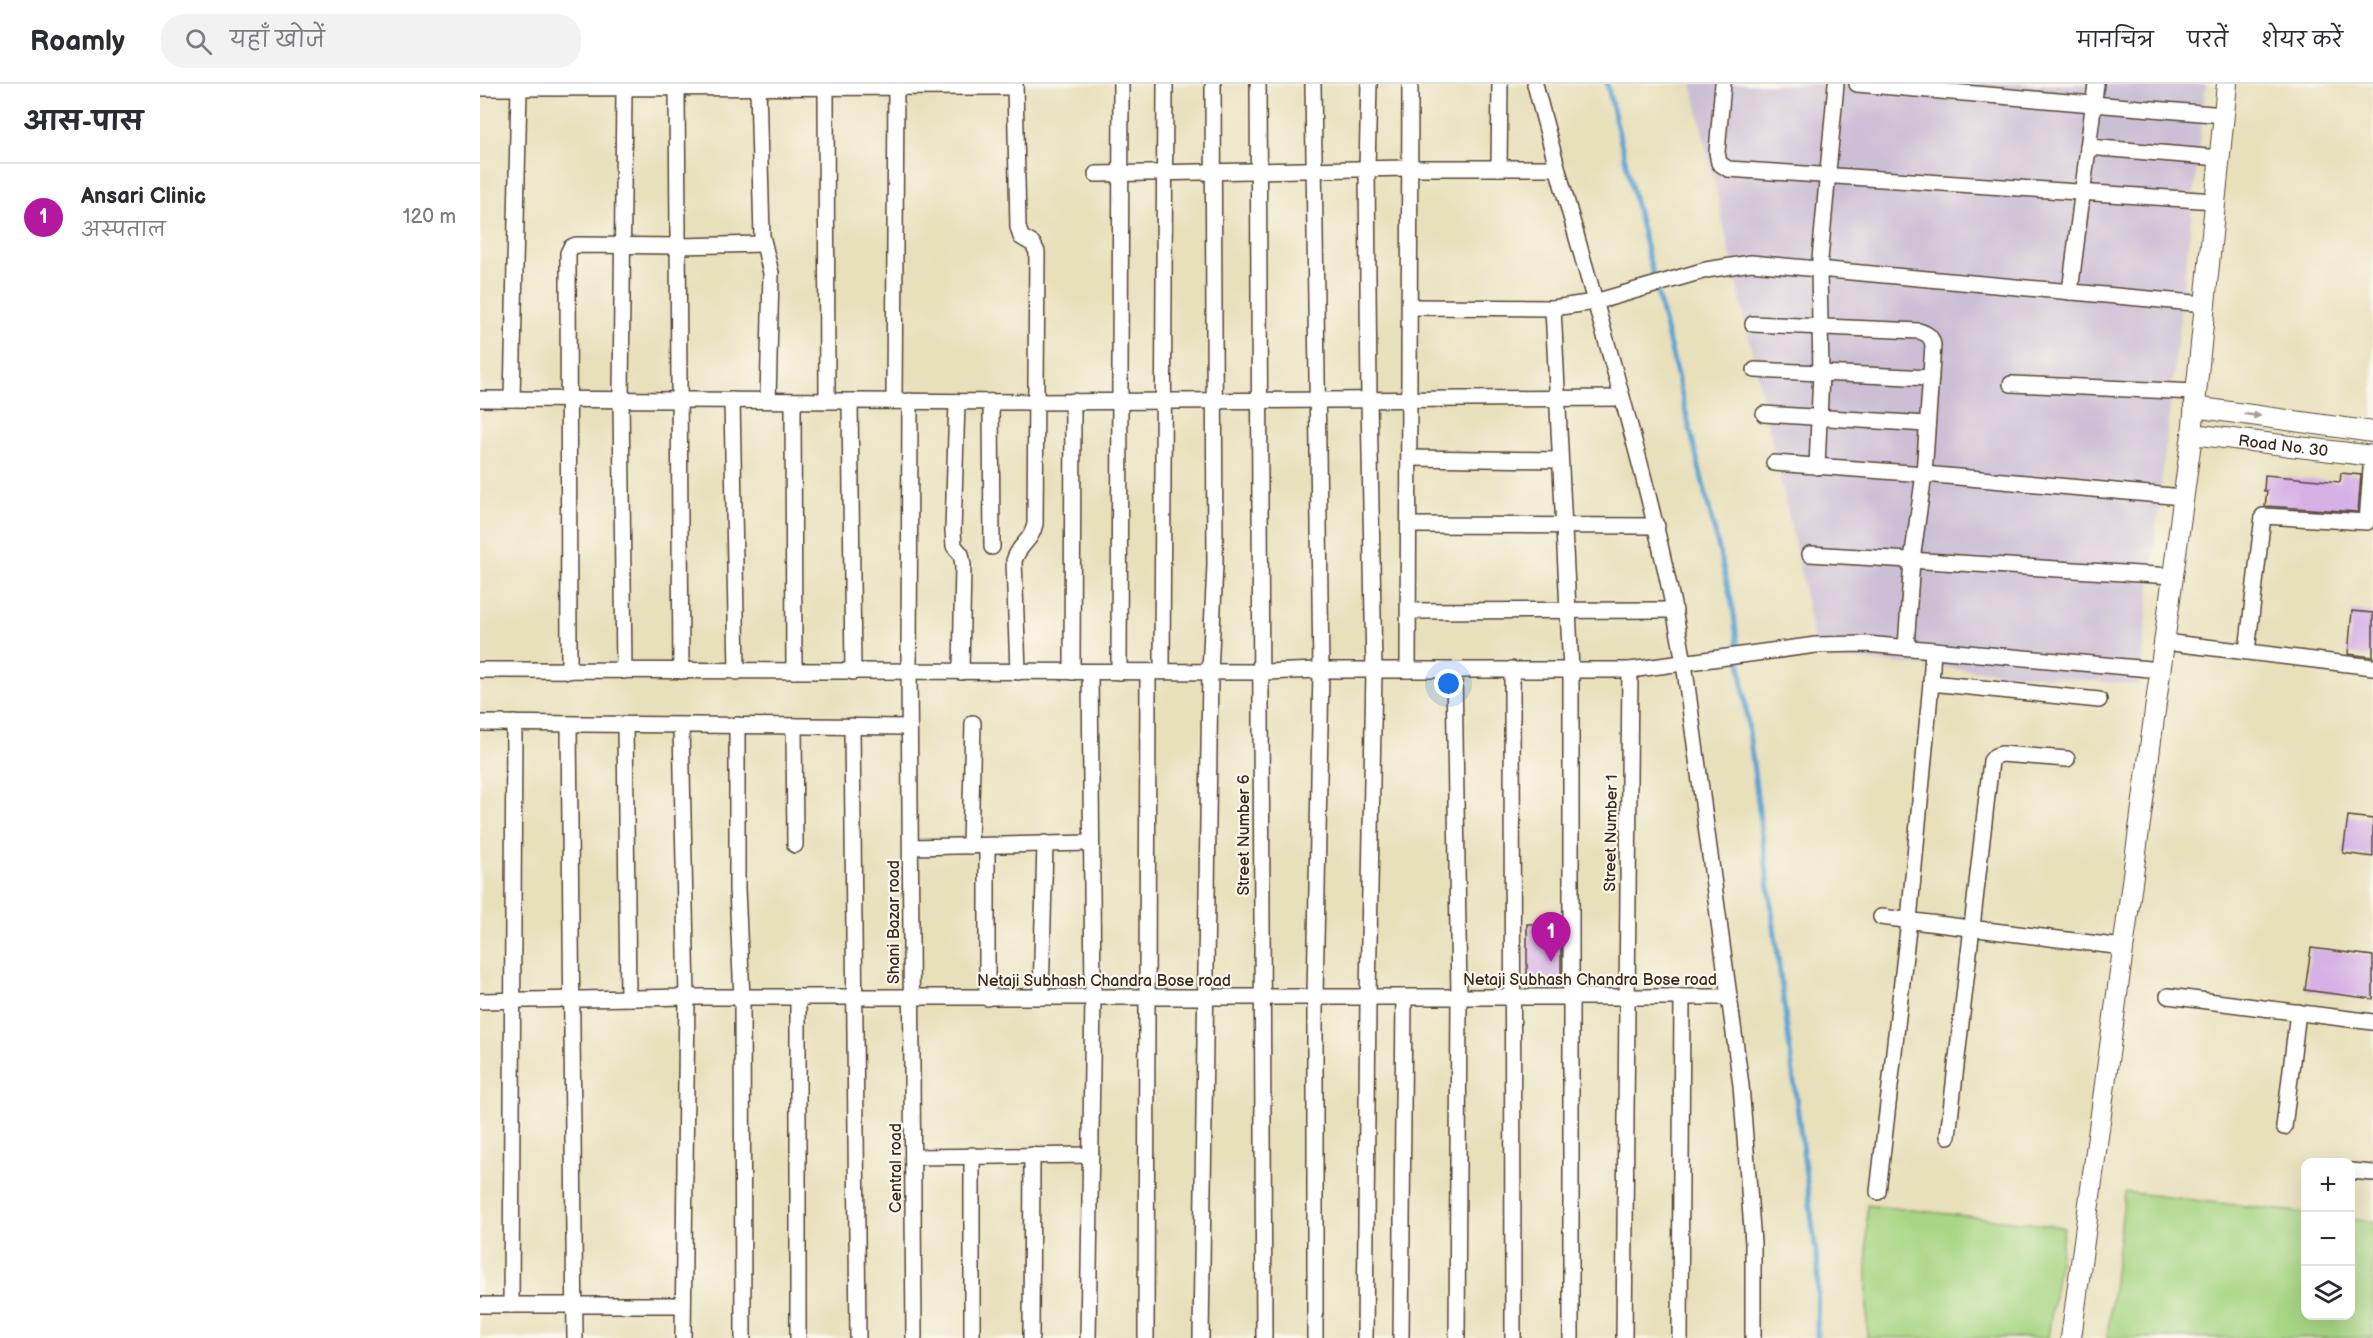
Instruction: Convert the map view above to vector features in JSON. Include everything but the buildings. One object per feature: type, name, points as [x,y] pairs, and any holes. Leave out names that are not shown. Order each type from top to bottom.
[{"type":"street","points":[[1119,672],[1121,84]]},
{"type":"street","points":[[1146,1338],[1147,997],[1163,401],[1165,84]]},
{"type":"street","points":[[1201,1338],[1210,672],[1215,565],[1213,84]]},
{"type":"street","name":"Street Number 6","points":[[1258,84],[1264,1338]]},
{"type":"street","points":[[1313,84],[1321,670],[1315,997],[1316,1338]]},
{"type":"street","points":[[1365,1338],[1374,670],[1367,169],[1369,84]]},
{"type":"street","points":[[1408,670],[1410,84]]},
{"type":"street","points":[[1499,168],[1500,84]]},
{"type":"street","points":[[1535,84],[1556,168],[1601,300],[1622,398],[1656,526],[1675,610],[1741,1085],[1753,1243],[1753,1338]]},
{"type":"street","points":[[1722,84],[1717,152],[1719,163],[1728,169],[2215,201]]},
{"type":"street","points":[[1817,466],[1821,373],[1819,270],[1836,84]]},
{"type":"street","points":[[1857,84],[2224,115]]},
{"type":"street","points":[[2070,292],[2096,84]]},
{"type":"street","points":[[2071,1338],[2192,434],[2227,84]]},
{"type":"street","points":[[894,401],[896,86]]},
{"type":"street","points":[[480,88],[1015,86],[1018,227],[1021,237],[1033,244],[1037,252],[1035,524],[1032,537],[1017,550],[1014,561],[1018,672]]},
{"type":"street","points":[[512,399],[528,87]]},
{"type":"street","points":[[758,88],[763,244],[771,273],[768,400]]},
{"type":"street","points":[[826,88],[827,401]]},
{"type":"street","points":[[624,89],[621,399],[624,671]]},
{"type":"street","points":[[677,89],[681,671]]},
{"type":"street","points":[[2088,147],[2220,158]]},
{"type":"street","points":[[1096,174],[1409,168],[1556,168]]},
{"type":"street","points":[[569,671],[568,253],[571,247],[576,245],[763,244]]},
{"type":"street","points":[[1410,307],[1553,308],[1601,300],[1706,270],[1751,263],[2205,304]]},
{"type":"street","points":[[1553,308],[1570,669],[1571,1338]]},
{"type":"street","points":[[1753,324],[1927,333],[1932,338],[1924,474],[1912,560],[1906,647]]},
{"type":"street","points":[[1755,370],[1931,378]]},
{"type":"street","points":[[2011,384],[2195,400]]},
{"type":"street","points":[[480,399],[1037,402],[1622,398]]},
{"type":"street","points":[[732,400],[737,672]]},
{"type":"street","points":[[793,400],[794,671]]},
{"type":"street","name":"Road No. 30","points":[[2195,400],[2373,432]]},
{"type":"street","points":[[850,401],[853,672]]},
{"type":"street","name":"Shani Bazar road","points":[[910,401],[909,727],[912,998]]},
{"type":"street","points":[[1072,672],[1073,401]]},
{"type":"street","points":[[957,402],[953,531],[954,546],[961,554],[963,565],[961,672]]},
{"type":"street","points":[[991,402],[992,547]]},
{"type":"street","points":[[1764,414],[1928,424]]},
{"type":"street","name":"Road No. 30","points":[[2192,434],[2373,456]]},
{"type":"street","points":[[2247,651],[2263,516],[2367,522],[2373,456]]},
{"type":"street","points":[[1410,458],[1560,460]]},
{"type":"street","points":[[1774,464],[1924,474],[2183,497]]},
{"type":"street","points":[[1409,525],[1656,526]]},
{"type":"street","points":[[1810,554],[2172,576]]},
{"type":"street","points":[[1409,612],[1675,610]]},
{"type":"street","points":[[2164,642],[2373,667]]},
{"type":"street","points":[[480,670],[737,672],[1630,670],[1816,645],[1866,644],[2161,670]]},
{"type":"street","points":[[1878,1192],[1909,920],[1933,650]]},
{"type":"street","points":[[1512,669],[1513,1338]]},
{"type":"street","points":[[1454,670],[1459,997],[1457,1338]]},
{"type":"street","name":"Street Number 1","points":[[1624,1338],[1630,670]]},
{"type":"street","points":[[1088,1338],[1093,997],[1090,672]]},
{"type":"street","points":[[1931,683],[2099,700]]},
{"type":"street","points":[[480,723],[909,727]]},
{"type":"street","points":[[511,1305],[514,723]]},
{"type":"street","points":[[970,846],[973,723]]},
{"type":"street","points":[[569,725],[574,1338]]},
{"type":"street","points":[[626,725],[628,998]]},
{"type":"street","points":[[737,725],[737,889],[742,998],[743,1338]]},
{"type":"street","points":[[681,726],[687,998],[684,1338]]},
{"type":"street","points":[[794,726],[795,845]]},
{"type":"street","points":[[852,726],[858,1338]]},
{"type":"street","points":[[1948,1136],[1991,761],[1995,756],[2001,754],[2067,759]]},
{"type":"street","points":[[1041,997],[1045,843]]},
{"type":"street","points":[[911,847],[1091,843]]},
{"type":"street","points":[[987,846],[987,998]]},
{"type":"street","points":[[1881,917],[2123,947]]},
{"type":"street","points":[[2168,996],[2373,1022]]},
{"type":"street","points":[[1401,1338],[1404,997]]},
{"type":"street","points":[[1680,1338],[1682,997]]},
{"type":"street","name":"Netaji Subhash Chandra Bose road","points":[[480,1000],[1729,997]]},
{"type":"street","points":[[798,998],[798,1338]]},
{"type":"street","name":"Central road","points":[[912,998],[914,1338]]},
{"type":"street","points":[[2284,1127],[2298,1012]]},
{"type":"street","points":[[972,1155],[972,1338]]},
{"type":"street","points":[[1031,1338],[1032,1155]]},
{"type":"street","points":[[913,1157],[1091,1155]]},
{"type":"street","points":[[2355,1171],[2373,1173]]},
{"type":"street","points":[[480,1305],[683,1305]]},
{"type":"shaded area","points":[[1692,84],[2206,84],[2139,685],[1817,656],[1796,549]]},
{"type":"green space","points":[[2125,1192],[2301,1213],[2301,1320],[2355,1320],[2355,1220],[2373,1222],[2373,1338],[2107,1338]]},
{"type":"green space","points":[[1867,1205],[2064,1227],[2048,1338],[1867,1338]]},
{"type":"waterway","points":[[1607,84],[1733,608],[1818,1268],[1817,1338]]},
{"type":"place","name":"Ansari Clinic","points":[[1551,962]]}]
